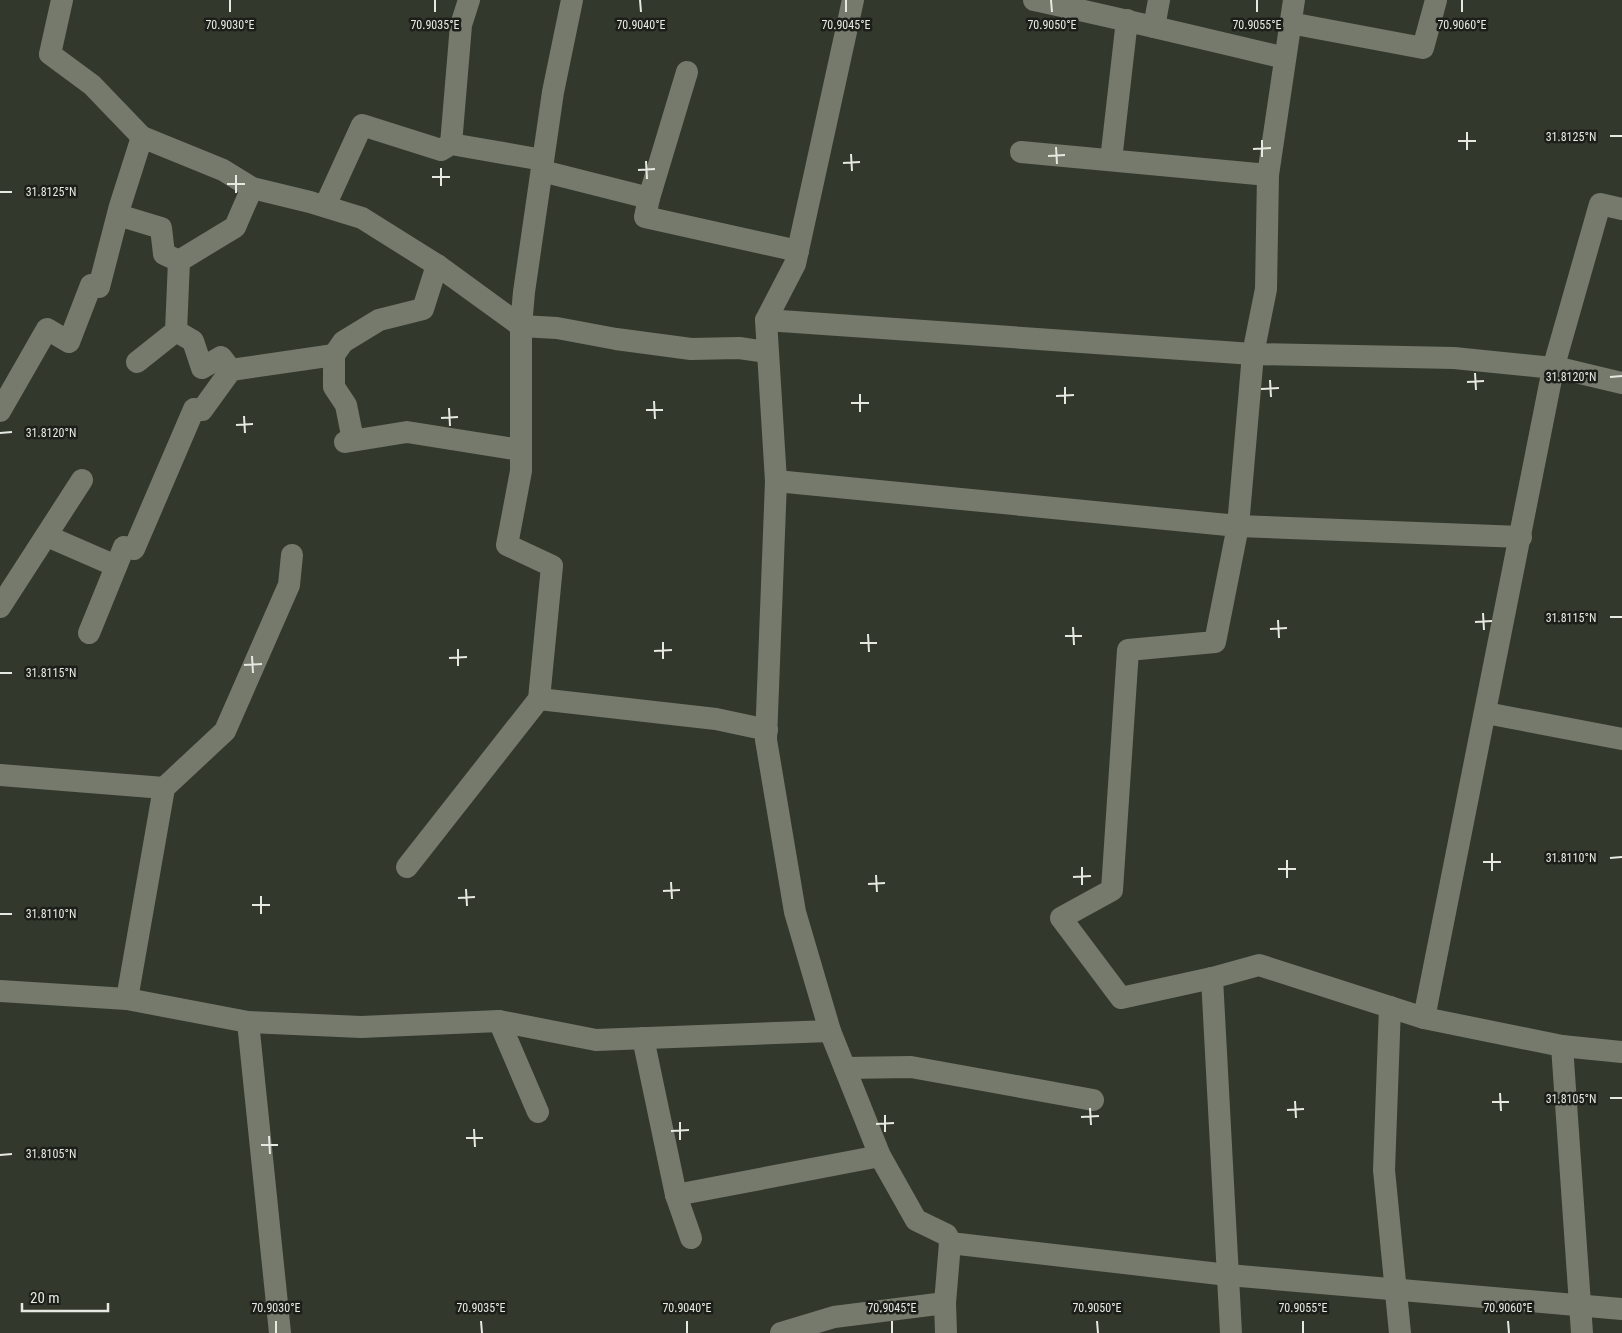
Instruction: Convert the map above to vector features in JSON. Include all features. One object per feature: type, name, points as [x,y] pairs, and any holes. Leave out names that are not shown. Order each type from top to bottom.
[{"type":"street","points":[[62,0],[50,54],[92,85],[142,137],[223,170],[252,188],[325,206],[362,218],[437,265],[521,326],[556,328],[616,339],[691,349],[739,348],[767,352]]},
{"type":"street","points":[[451,144],[461,25],[469,0]]},
{"type":"street","points":[[407,867],[539,699],[552,566],[507,545],[521,472],[521,326],[553,92],[572,0]]},
{"type":"street","points":[[854,0],[795,264],[766,320],[776,481],[766,740],[796,912],[830,1031],[880,1156],[916,1220],[947,1236],[950,1243],[945,1303],[946,1333]]},
{"type":"street","points":[[1034,0],[1285,58]]},
{"type":"street","points":[[1154,28],[1159,0]]},
{"type":"street","points":[[1294,0],[1268,176],[1266,289],[1253,354],[1238,526],[1214,642],[1128,650],[1112,890],[1062,918],[1121,998],[1212,978],[1259,965],[1424,1018],[1562,1046],[1622,1052]]},
{"type":"street","points":[[1290,23],[1423,48],[1436,0]]},
{"type":"street","points":[[1111,160],[1127,20]]},
{"type":"street","points":[[687,72],[649,198],[645,218],[798,251]]},
{"type":"street","points":[[325,206],[362,125],[442,150],[451,144],[543,165],[649,198]]},
{"type":"street","points":[[0,411],[47,329],[69,342],[91,285],[99,286],[142,137]]},
{"type":"street","points":[[1021,152],[1268,176]]},
{"type":"street","points":[[179,261],[235,227],[252,188]]},
{"type":"street","points":[[1424,1018],[1486,714],[1553,368],[1600,204],[1622,209]]},
{"type":"street","points":[[118,215],[161,228],[164,254],[179,261]]},
{"type":"street","points":[[137,362],[176,331],[179,261]]},
{"type":"street","points":[[437,265],[423,309],[379,320],[343,342],[334,355],[334,387],[346,405],[351,430],[350,441],[407,432],[520,450]]},
{"type":"street","points":[[766,320],[1253,354],[1454,358],[1563,369],[1622,383]]},
{"type":"street","points":[[176,331],[193,342],[202,368],[221,357],[231,370]]},
{"type":"street","points":[[89,633],[124,547],[134,549],[194,409],[202,410],[231,370],[334,355]]},
{"type":"street","points":[[0,606],[82,480]]},
{"type":"street","points":[[776,481],[1238,526],[1521,537]]},
{"type":"street","points":[[47,536],[116,566]]},
{"type":"street","points":[[127,999],[164,788],[225,730],[289,585],[292,554]]},
{"type":"street","points":[[539,699],[716,719],[767,730]]},
{"type":"street","points":[[1486,714],[1622,739]]},
{"type":"street","points":[[0,775],[164,788]]},
{"type":"street","points":[[1212,978],[1231,1333]]},
{"type":"street","points":[[0,991],[127,999],[248,1022],[361,1028],[499,1021],[596,1040],[830,1031]]},
{"type":"street","points":[[1390,1007],[1384,1170],[1400,1333]]},
{"type":"street","points":[[499,1021],[538,1112]]},
{"type":"street","points":[[248,1022],[280,1333]]},
{"type":"street","points":[[643,1038],[676,1195],[691,1238]]},
{"type":"street","points":[[1562,1046],[1582,1333]]},
{"type":"street","points":[[845,1068],[911,1067],[1093,1100]]},
{"type":"street","points":[[676,1195],[880,1156]]},
{"type":"street","points":[[950,1243],[1228,1275],[1622,1309]]},
{"type":"street","points":[[780,1333],[834,1317],[945,1303]]}]
